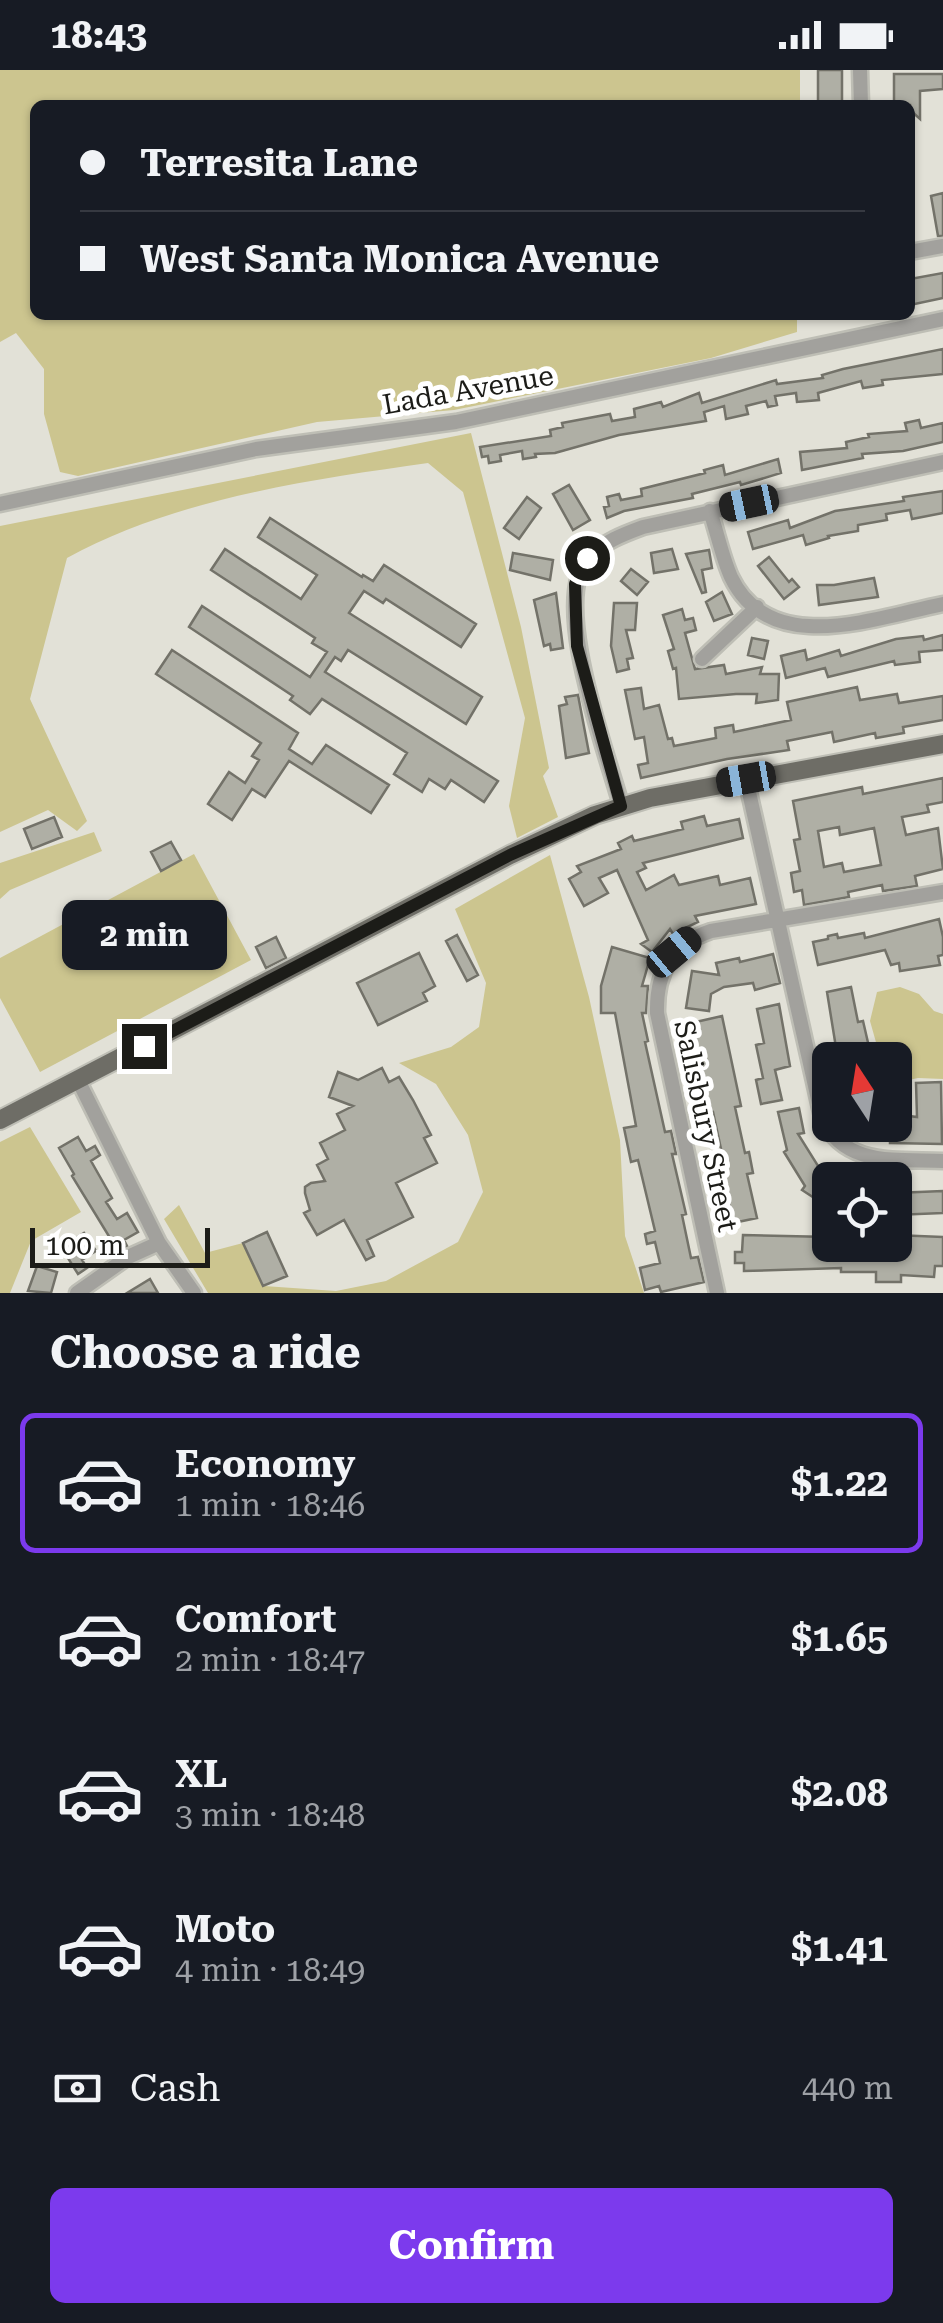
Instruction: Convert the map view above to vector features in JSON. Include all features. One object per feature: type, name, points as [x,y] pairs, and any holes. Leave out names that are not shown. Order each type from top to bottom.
[{"type":"main road","points":[[0,1120],[510,855],[621,806],[943,744]]},
{"type":"street","points":[[860,70],[861,100]]},
{"type":"street","points":[[915,251],[943,246]]},
{"type":"street","name":"Lada Avenue","points":[[0,504],[256,449],[456,422],[943,319]]},
{"type":"street","points":[[875,320],[876,333]]},
{"type":"street","points":[[621,806],[577,646],[575,584],[587,558],[613,539],[643,527],[943,462]]},
{"type":"street","points":[[710,511],[732,579],[772,620],[802,627],[832,626],[943,604]]},
{"type":"street","points":[[702,659],[757,607]]},
{"type":"street","points":[[746,779],[828,1133],[856,1154],[943,1161]]},
{"type":"street","name":"Salisbury Street","points":[[717,1293],[657,1013],[656,991],[662,970],[674,952],[691,938],[778,918],[943,892]]},
{"type":"street","points":[[78,1080],[159,1243],[194,1293]]},
{"type":"street","points":[[77,1293],[128,1257],[159,1243]]},
{"type":"shaded area","points":[[0,70],[800,70],[800,100],[30,100],[30,320],[797,320],[797,332],[711,358],[454,410],[317,422],[78,476],[60,472],[44,414],[44,369],[16,333],[0,342]]},
{"type":"shaded area","points":[[471,433],[521,627],[549,768],[543,776],[558,817],[517,838],[509,806],[525,718],[463,492],[428,463],[289,485],[197,506],[108,538],[67,558],[30,699],[87,821],[77,831],[48,810],[0,832],[0,526]]},
{"type":"shaded area","points":[[94,832],[102,851],[10,890],[0,899],[0,863]]},
{"type":"shaded area","points":[[194,854],[251,960],[40,1072],[0,998],[0,958]]},
{"type":"shaded area","points":[[550,855],[589,997],[620,1140],[625,1236],[644,1293],[208,1293],[164,1219],[179,1205],[205,1253],[243,1243],[264,1286],[336,1291],[386,1281],[458,1242],[483,1192],[468,1135],[436,1084],[399,1063],[451,1047],[479,1027],[486,983],[455,909]]},
{"type":"shaded area","points":[[900,987],[919,994],[934,1011],[943,1014],[943,1079],[912,1079],[912,1042],[876,1042],[870,1021],[877,992]]},
{"type":"shaded area","points":[[30,1127],[81,1212],[31,1241],[10,1293],[0,1293],[0,1142]]},
{"type":"building","points":[[818,70],[842,70],[842,100],[818,100]]},
{"type":"building","points":[[894,74],[943,74],[943,89],[920,91],[920,119],[915,114],[915,100],[894,100]]},
{"type":"building","points":[[943,193],[943,236],[938,236],[931,196]]},
{"type":"building","points":[[943,273],[943,298],[915,304],[915,278]]},
{"type":"building","points":[[943,349],[943,374],[882,380],[883,385],[863,388],[861,381],[818,393],[819,400],[797,402],[796,393],[775,396],[777,405],[768,407],[766,401],[746,406],[748,414],[726,419],[724,406],[704,412],[706,421],[619,435],[555,453],[535,454],[536,457],[523,459],[522,451],[500,455],[501,461],[489,463],[488,456],[482,457],[480,447],[551,436],[550,430],[563,427],[562,423],[610,414],[612,421],[635,417],[634,409],[661,402],[663,407],[699,393],[702,403],[776,380],[777,384],[823,378],[822,375],[843,369]]},
{"type":"building","points":[[919,420],[921,428],[943,423],[943,442],[903,451],[862,454],[863,458],[802,470],[800,452],[847,448],[846,442],[869,437],[868,434],[907,431],[905,423]]},
{"type":"building","points":[[778,459],[781,473],[607,518],[607,497],[619,494],[621,500],[642,496],[641,489],[705,473],[704,470],[723,465],[725,475]]},
{"type":"building","points":[[569,485],[590,520],[573,530],[553,494]]},
{"type":"building","points":[[943,491],[943,513],[912,519],[910,510],[886,514],[887,520],[858,525],[858,531],[806,545],[803,535],[753,549],[748,532],[788,520],[790,528],[835,511]]},
{"type":"building","points":[[527,497],[541,508],[519,539],[504,528]]},
{"type":"building","points":[[270,518],[362,577],[373,581],[384,565],[476,624],[461,647],[386,599],[383,603],[364,591],[349,613],[482,697],[466,724],[348,650],[341,661],[335,657],[325,672],[498,781],[484,802],[451,780],[445,789],[429,779],[422,792],[394,774],[407,753],[322,699],[310,714],[290,700],[293,696],[189,627],[202,606],[310,677],[327,652],[312,643],[315,638],[211,570],[225,549],[301,599],[317,575],[258,537]]},
{"type":"building","points":[[672,549],[678,569],[654,573],[651,553]]},
{"type":"building","points":[[709,550],[712,568],[702,570],[706,592],[702,593],[686,554]]},
{"type":"building","points":[[513,553],[553,560],[550,580],[510,570]]},
{"type":"building","points":[[769,557],[789,582],[792,579],[799,587],[784,599],[758,566]]},
{"type":"building","points":[[631,569],[648,582],[637,595],[621,581]]},
{"type":"building","points":[[874,578],[878,597],[819,605],[817,585]]},
{"type":"building","points":[[722,592],[732,614],[714,621],[706,602]]},
{"type":"building","points":[[556,593],[563,648],[551,650],[550,644],[544,646],[534,600]]},
{"type":"building","points":[[614,603],[637,603],[635,630],[626,630],[633,658],[627,659],[629,669],[617,672],[611,646]]},
{"type":"building","points":[[682,609],[685,620],[693,618],[696,630],[685,633],[695,669],[724,665],[726,674],[762,667],[760,674],[779,674],[778,700],[756,703],[757,694],[679,699],[676,668],[673,669],[668,651],[674,649],[663,615]]},
{"type":"building","points":[[943,635],[943,650],[919,652],[920,662],[895,665],[894,661],[828,677],[825,668],[786,678],[781,656],[805,650],[807,660],[839,650],[841,656],[896,639],[923,636],[924,640]]},
{"type":"building","points":[[752,638],[768,641],[764,659],[748,655]]},
{"type":"building","points":[[172,650],[298,733],[289,749],[312,764],[326,745],[389,785],[371,813],[289,761],[265,797],[252,789],[232,820],[208,804],[229,772],[245,783],[259,760],[252,756],[261,743],[156,674]]},
{"type":"building","points":[[857,687],[860,700],[897,694],[899,703],[943,696],[943,720],[903,727],[904,733],[876,738],[875,733],[834,742],[832,732],[787,741],[789,750],[641,778],[638,765],[648,763],[644,737],[635,739],[625,690],[641,688],[644,709],[659,705],[668,739],[672,738],[674,746],[716,738],[715,728],[733,725],[734,732],[791,720],[787,702]]},
{"type":"building","points":[[578,695],[589,753],[566,758],[559,706],[567,704],[565,697]]},
{"type":"building","points":[[943,778],[943,802],[927,805],[929,812],[902,817],[906,835],[938,828],[943,869],[915,876],[917,886],[883,891],[882,885],[848,892],[849,897],[804,905],[802,890],[794,892],[791,873],[800,871],[794,840],[800,839],[793,801],[862,787],[863,794]],"holes":[[[839,827],[840,835],[874,828],[881,865],[844,872],[842,863],[824,867],[818,831]]]},
{"type":"building","points":[[704,816],[707,826],[739,819],[743,838],[643,863],[646,868],[637,872],[646,890],[674,875],[679,885],[718,876],[720,885],[750,878],[756,904],[695,916],[698,922],[673,934],[670,929],[652,952],[641,944],[648,940],[617,870],[599,878],[608,893],[584,906],[569,879],[581,872],[577,866],[621,849],[618,843],[632,836],[634,841],[683,829],[681,822]]},
{"type":"building","points":[[54,817],[62,837],[32,849],[24,829]]},
{"type":"building","points":[[171,842],[181,860],[161,871],[151,852]]},
{"type":"building","points":[[939,919],[943,937],[940,965],[900,971],[899,963],[891,965],[885,950],[818,965],[813,942],[828,936],[864,933],[865,938]]},
{"type":"building","points":[[457,935],[478,975],[467,981],[446,941]]},
{"type":"building","points":[[276,937],[286,958],[266,968],[256,947]]},
{"type":"building","points":[[612,947],[650,958],[642,986],[648,986],[646,1013],[642,1013],[648,1041],[645,1042],[665,1132],[671,1131],[676,1154],[672,1154],[691,1258],[698,1257],[704,1282],[661,1292],[659,1286],[645,1290],[640,1268],[660,1263],[655,1242],[647,1244],[645,1234],[655,1231],[638,1160],[631,1162],[624,1128],[636,1126],[615,1013],[601,1013],[601,986]]},
{"type":"building","points":[[419,953],[435,986],[423,993],[427,1001],[378,1025],[357,983]]},
{"type":"building","points":[[773,954],[780,983],[755,990],[753,983],[724,987],[711,994],[709,1011],[686,1008],[692,971],[719,975],[716,963]]},
{"type":"building","points":[[851,987],[858,1022],[863,1021],[868,1042],[835,1042],[827,992]]},
{"type":"building","points":[[779,1004],[790,1066],[775,1070],[782,1100],[761,1104],[756,1080],[763,1078],[756,1045],[764,1043],[757,1009]]},
{"type":"building","points":[[722,1016],[741,1106],[735,1107],[753,1173],[747,1174],[757,1218],[733,1223],[725,1184],[716,1186],[713,1174],[718,1173],[716,1160],[723,1158],[713,1112],[709,1113],[699,1049],[693,1050],[687,1024]]},
{"type":"building","points":[[382,1068],[389,1082],[399,1077],[413,1100],[431,1135],[424,1138],[437,1163],[396,1183],[413,1217],[367,1240],[374,1256],[366,1260],[344,1220],[317,1235],[304,1213],[310,1210],[305,1187],[325,1181],[317,1165],[328,1159],[320,1143],[345,1130],[337,1114],[353,1106],[329,1097],[338,1072],[358,1080]]},
{"type":"building","points":[[941,1082],[942,1144],[890,1143],[912,1142],[912,1116],[917,1117],[916,1083]]},
{"type":"building","points":[[799,1108],[804,1133],[798,1134],[816,1162],[812,1162],[812,1196],[802,1190],[805,1186],[784,1152],[787,1150],[778,1112]]},
{"type":"building","points":[[78,1137],[86,1151],[95,1146],[100,1155],[91,1161],[112,1198],[106,1202],[117,1219],[127,1213],[138,1232],[124,1240],[127,1246],[118,1251],[59,1148]]},
{"type":"building","points":[[943,1191],[943,1213],[912,1214],[912,1192]]},
{"type":"building","points":[[267,1232],[287,1276],[263,1286],[243,1243]]},
{"type":"building","points":[[84,1233],[96,1251],[82,1260],[87,1268],[78,1274],[61,1247]]},
{"type":"building","points":[[743,1235],[812,1237],[812,1262],[912,1262],[912,1236],[943,1237],[943,1266],[935,1266],[934,1277],[901,1275],[901,1282],[876,1282],[876,1272],[841,1272],[841,1268],[744,1271],[744,1263],[735,1263],[735,1252],[742,1252]]},
{"type":"building","points":[[37,1266],[57,1272],[51,1293],[28,1291]]},
{"type":"building","points":[[150,1279],[158,1293],[127,1293]]},
{"type":"route","points":[[144,1046],[510,855],[621,806],[577,646],[575,584],[587,558]]}]
